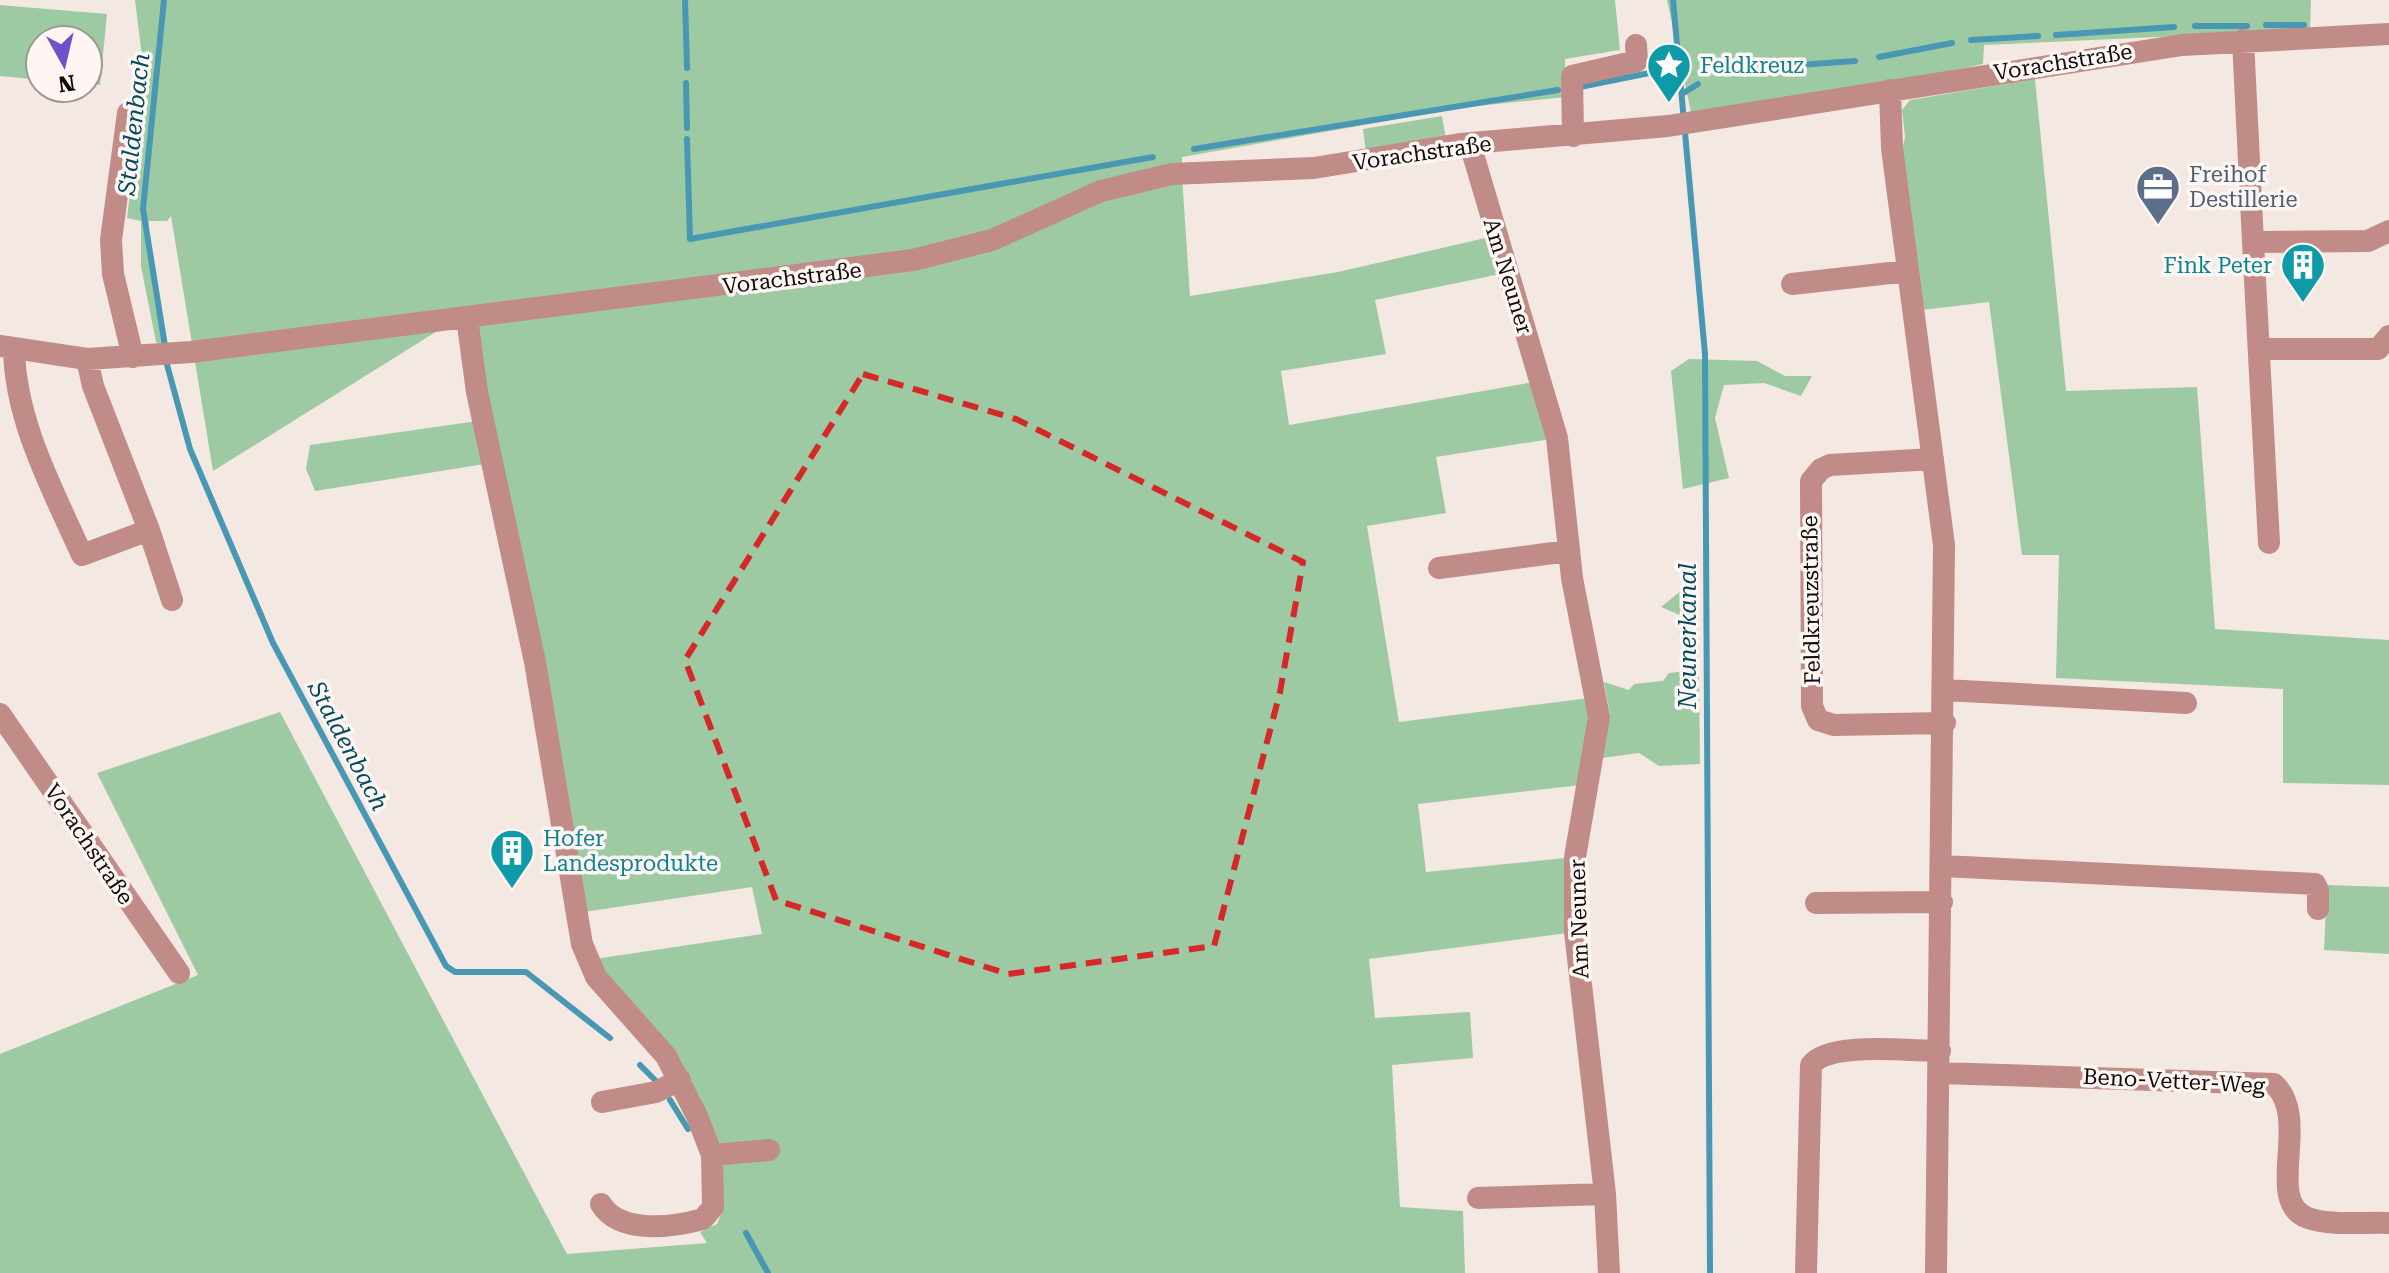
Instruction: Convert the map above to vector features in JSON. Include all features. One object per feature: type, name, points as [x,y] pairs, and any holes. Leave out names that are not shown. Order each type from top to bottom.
[{"type":"street","name":"Vorachstraße","points":[[149,530],[82,555],[43,470],[14,385],[7,348],[87,359],[133,357],[467,318],[913,260],[992,240],[1101,191],[1172,174],[1314,168],[1470,144],[1668,126],[2114,54],[2243,40],[2389,34]]},
{"type":"street","points":[[2243,40],[2269,543]]},
{"type":"street","points":[[1573,136],[1572,76],[1637,61],[1636,45]]},
{"type":"street","points":[[1890,90],[1892,148],[1944,545],[1945,723],[1936,1273]]},
{"type":"street","points":[[128,113],[111,240],[113,274],[133,357]]},
{"type":"street","name":"Am Neuner","points":[[1470,144],[1557,438],[1568,551],[1599,717],[1575,857],[1575,920],[1605,1194],[1609,1273]]},
{"type":"street","points":[[2253,242],[2368,241],[2389,231]]},
{"type":"street","points":[[1792,284],[1908,271]]},
{"type":"street","points":[[467,318],[477,392],[535,662],[582,944],[596,977],[666,1056],[680,1080],[712,1155],[713,1207],[703,1219],[671,1225],[632,1224],[616,1220],[601,1204]]},
{"type":"street","points":[[2259,349],[2378,349],[2389,336]]},
{"type":"street","points":[[87,359],[93,386],[149,530],[172,600]]},
{"type":"street","name":"Feldkreuzstraße","points":[[1933,459],[1830,465],[1821,469],[1811,481],[1812,706],[1818,720],[1834,725],[1945,723]]},
{"type":"street","points":[[1439,568],[1568,551]]},
{"type":"street","points":[[1945,690],[2186,703]]},
{"type":"street","name":"Vorachstraße","points":[[0,714],[179,973]]},
{"type":"street","points":[[1943,866],[2315,884],[2318,909]]},
{"type":"street","points":[[1816,903],[1942,902]]},
{"type":"street","points":[[1806,1273],[1811,1065],[1817,1057],[1836,1051],[1940,1062]]},
{"type":"street","name":"Beno-Vetter-Weg","points":[[1940,1062],[2274,1084],[2285,1094],[2290,1108],[2288,1195],[2294,1211],[2310,1219],[2389,1223]]},
{"type":"street","points":[[602,1102],[656,1092],[680,1080]]},
{"type":"street","points":[[712,1155],[769,1150]]},
{"type":"street","points":[[1478,1198],[1605,1194]]},
{"type":"highlighted area","points":[[863,374],[1016,419],[1303,562],[1280,692],[1214,946],[1008,974],[776,900],[685,660]]},
{"type":"green space","points":[[135,0],[1615,0],[1620,50],[1565,59],[1566,97],[1467,107],[1182,157],[1182,170],[967,243],[466,313],[213,471],[171,216],[167,221],[149,221],[147,245],[162,344],[156,342],[141,266],[141,221],[127,218],[144,73]]},
{"type":"green space","points":[[1667,0],[2311,0],[2310,30],[1984,45],[1983,64],[1898,83],[1692,117]]},
{"type":"green space","points":[[0,5],[107,14],[104,44],[104,24],[24,24],[24,78],[0,76]]},
{"type":"green space","points":[[2035,79],[2066,391],[2197,387],[2215,629],[2389,640],[2389,785],[2283,783],[2283,689],[2056,678],[2059,555],[2022,555],[1989,302],[1922,310],[1902,151],[1905,137],[1902,110],[1910,100]]},
{"type":"green space","points":[[1442,116],[1446,139],[1366,153],[1363,129]]},
{"type":"green space","points":[[1182,176],[1190,296],[1338,272],[1494,236],[1505,273],[1375,300],[1386,354],[1281,371],[1289,425],[1540,381],[1557,438],[1436,457],[1446,513],[1367,526],[1399,722],[1597,697],[1589,784],[1418,804],[1426,872],[1575,857],[1575,932],[1369,959],[1375,1018],[1470,1012],[1473,1058],[1392,1065],[1400,1207],[1463,1211],[1465,1273],[0,1273],[0,1054],[198,975],[97,773],[280,712],[567,1254],[707,1243],[700,1232],[717,1224],[721,1214],[697,1116],[588,960],[762,934],[752,887],[577,913],[467,318],[858,270],[1030,224]]},
{"type":"green space","points":[[1689,359],[1757,361],[1785,376],[1812,376],[1801,396],[1764,383],[1724,385],[1715,418],[1729,478],[1683,489],[1671,371]]},
{"type":"green space","points":[[477,421],[485,464],[315,491],[306,469],[310,445]]},
{"type":"green space","points":[[1687,586],[1698,592],[1700,764],[1659,766],[1639,753],[1602,758],[1610,714],[1604,682],[1629,690],[1634,684],[1663,681],[1669,673],[1688,671],[1686,644],[1679,635],[1682,616],[1661,607]]},
{"type":"green space","points":[[2327,885],[2389,887],[2389,954],[2324,950]]},
{"type":"waterway","name":"Staldenbach","points":[[164,0],[143,209],[165,346]]},
{"type":"waterway","points":[[685,0],[687,68]]},
{"type":"waterway","name":"Neunerkanal","points":[[1673,0],[1705,354],[1710,1273]]},
{"type":"waterway","points":[[2266,25],[2304,25]]},
{"type":"waterway","points":[[2195,26],[2247,26]]},
{"type":"waterway","points":[[2056,35],[2174,27]]},
{"type":"waterway","points":[[1971,40],[2038,36]]},
{"type":"waterway","points":[[1879,57],[1952,43]]},
{"type":"waterway","points":[[1717,71],[1855,61]]},
{"type":"waterway","points":[[1580,87],[1679,67]]},
{"type":"waterway","points":[[686,83],[687,128]]},
{"type":"waterway","points":[[1682,94],[1698,84]]},
{"type":"waterway","points":[[1194,149],[1558,90]]},
{"type":"waterway","points":[[687,139],[690,239],[1153,157]]},
{"type":"waterway","name":"Staldenbach","points":[[166,361],[190,449],[273,643],[446,966],[455,972],[526,972],[610,1038]]},
{"type":"waterway","name":"Staldenbach","points":[[640,1065],[655,1080]]},
{"type":"waterway","name":"Staldenbach","points":[[670,1100],[688,1129]]},
{"type":"waterway","name":"Staldenbach","points":[[746,1233],[768,1273]]},
{"type":"place","name":"Feldkreuz","points":[[1669,104]]},
{"type":"place","name":"Freihof Destillerie","points":[[2158,226]]},
{"type":"place","name":"Fink Peter","points":[[2303,304]]},
{"type":"place","name":"Hofer Landesprodukte","points":[[512,890]]}]
